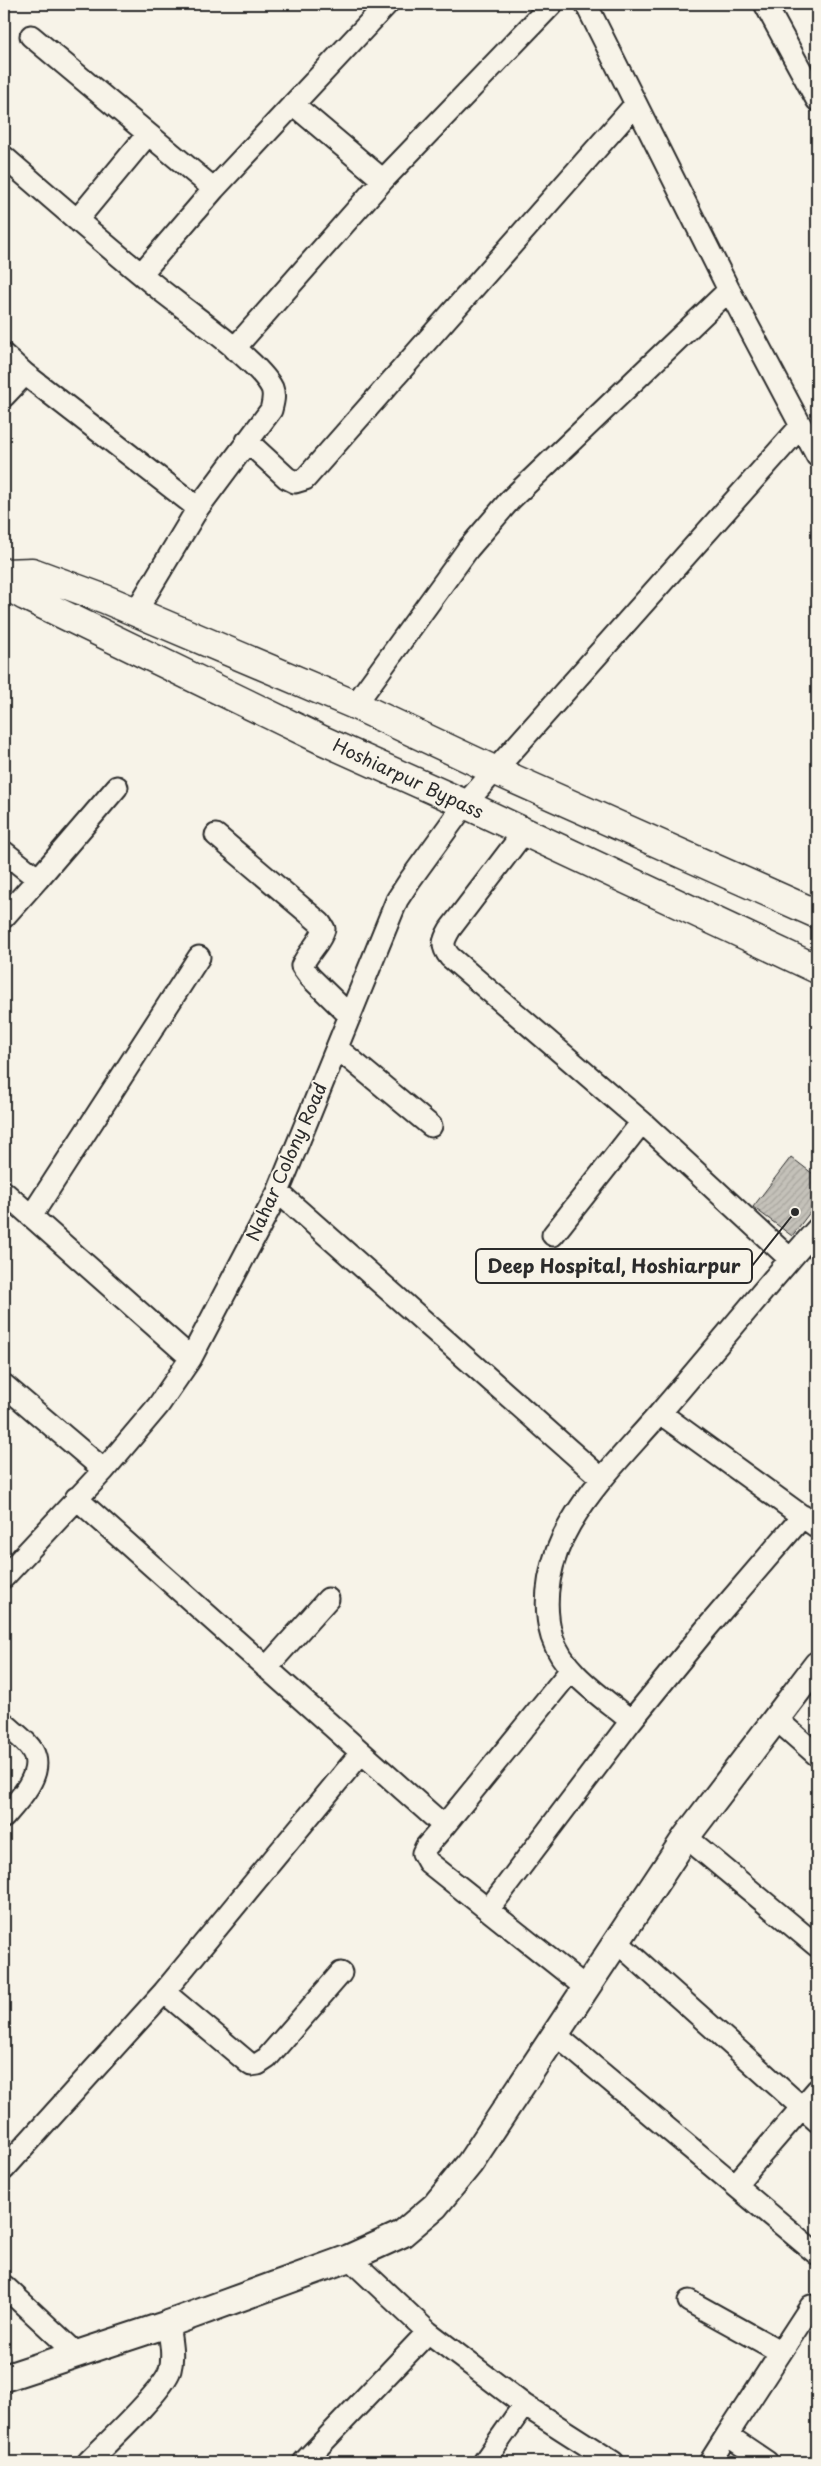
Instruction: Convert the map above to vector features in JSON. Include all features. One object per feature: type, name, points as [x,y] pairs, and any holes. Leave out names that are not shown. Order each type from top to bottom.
[{"type":"highway","points":[[4,574],[32,572],[135,612],[355,705],[496,771],[817,914]]},
{"type":"highway","name":"Hoshiarpur Bypass","points":[[4,580],[11,588],[25,596],[322,740],[465,804],[817,969]]},
{"type":"street","points":[[141,274],[214,189],[387,4]]},
{"type":"street","points":[[234,349],[383,180],[552,4]]},
{"type":"street","points":[[586,4],[635,105],[817,456]]},
{"type":"street","points":[[765,4],[817,100]]},
{"type":"street","points":[[30,36],[214,189]]},
{"type":"street","points":[[294,105],[383,180]]},
{"type":"street","points":[[247,441],[287,478],[295,482],[305,479],[635,105]]},
{"type":"street","points":[[77,220],[148,134]]},
{"type":"street","points":[[4,157],[141,274],[234,349],[272,388],[274,398],[271,410],[198,508],[135,612]]},
{"type":"street","points":[[355,705],[468,549],[510,500],[730,290]]},
{"type":"street","points":[[4,355],[25,374],[198,508]]},
{"type":"street","points":[[4,396],[25,374]]},
{"type":"street","name":"Nahar Colony Road","points":[[4,1577],[104,1470],[158,1406],[191,1358],[278,1192],[398,900],[410,880],[465,804],[801,426]]},
{"type":"street","points":[[4,917],[116,787]]},
{"type":"street","points":[[524,832],[450,929],[443,941],[444,949],[450,957],[642,1122],[790,1259]]},
{"type":"street","points":[[216,835],[320,923],[324,929],[322,937],[306,957],[302,966],[310,977],[350,1016]]},
{"type":"street","points":[[4,852],[38,879]]},
{"type":"street","points":[[32,1215],[198,957]]},
{"type":"street","points":[[337,1048],[431,1126]]},
{"type":"street","points":[[553,1236],[642,1122]]},
{"type":"street","points":[[4,1192],[191,1358]]},
{"type":"street","points":[[278,1192],[602,1479]]},
{"type":"street","points":[[632,1721],[571,1670],[552,1638],[546,1608],[549,1578],[558,1550],[570,1524],[602,1479],[817,1229]]},
{"type":"street","points":[[4,1386],[104,1470]]},
{"type":"street","points":[[488,1910],[632,1721],[705,1630],[810,1522],[660,1413]]},
{"type":"street","points":[[76,1498],[444,1826]]},
{"type":"street","points":[[266,1668],[328,1598]]},
{"type":"street","points":[[4,2378],[168,2324],[349,2258],[402,2234],[435,2206],[470,2163],[686,1837],[817,1665]]},
{"type":"street","points":[[571,1670],[423,1853],[425,1859],[586,1987]]},
{"type":"street","points":[[775,1718],[817,1754]]},
{"type":"street","points":[[4,1723],[26,1743],[35,1757],[35,1773],[21,1797],[4,1817]]},
{"type":"street","points":[[4,2169],[164,1992],[361,1753]]},
{"type":"street","points":[[686,1837],[817,1946]]},
{"type":"street","points":[[616,1941],[809,2115]]},
{"type":"street","points":[[164,1992],[251,2065],[258,2064],[267,2058],[341,1973]]},
{"type":"street","points":[[556,2034],[817,2254]]},
{"type":"street","points":[[735,2185],[809,2115],[817,2090]]},
{"type":"street","points":[[349,2258],[428,2332],[524,2405],[613,2462]]},
{"type":"street","points":[[4,2286],[76,2353]]},
{"type":"street","points":[[690,2301],[781,2352]]},
{"type":"street","points":[[710,2462],[811,2306]]},
{"type":"street","points":[[88,2462],[152,2396],[170,2372],[172,2357],[168,2324]]},
{"type":"street","points":[[304,2462],[428,2332]]},
{"type":"street","points":[[484,2462],[524,2405]]},
{"type":"street","points":[[727,2435],[767,2462]]},
{"type":"building","points":[[791,1157],[817,1177],[817,1203],[792,1236],[753,1207]]},
{"type":"place","name":"Deep Hospital, Hoshiarpur","points":[[795,1212]]}]
